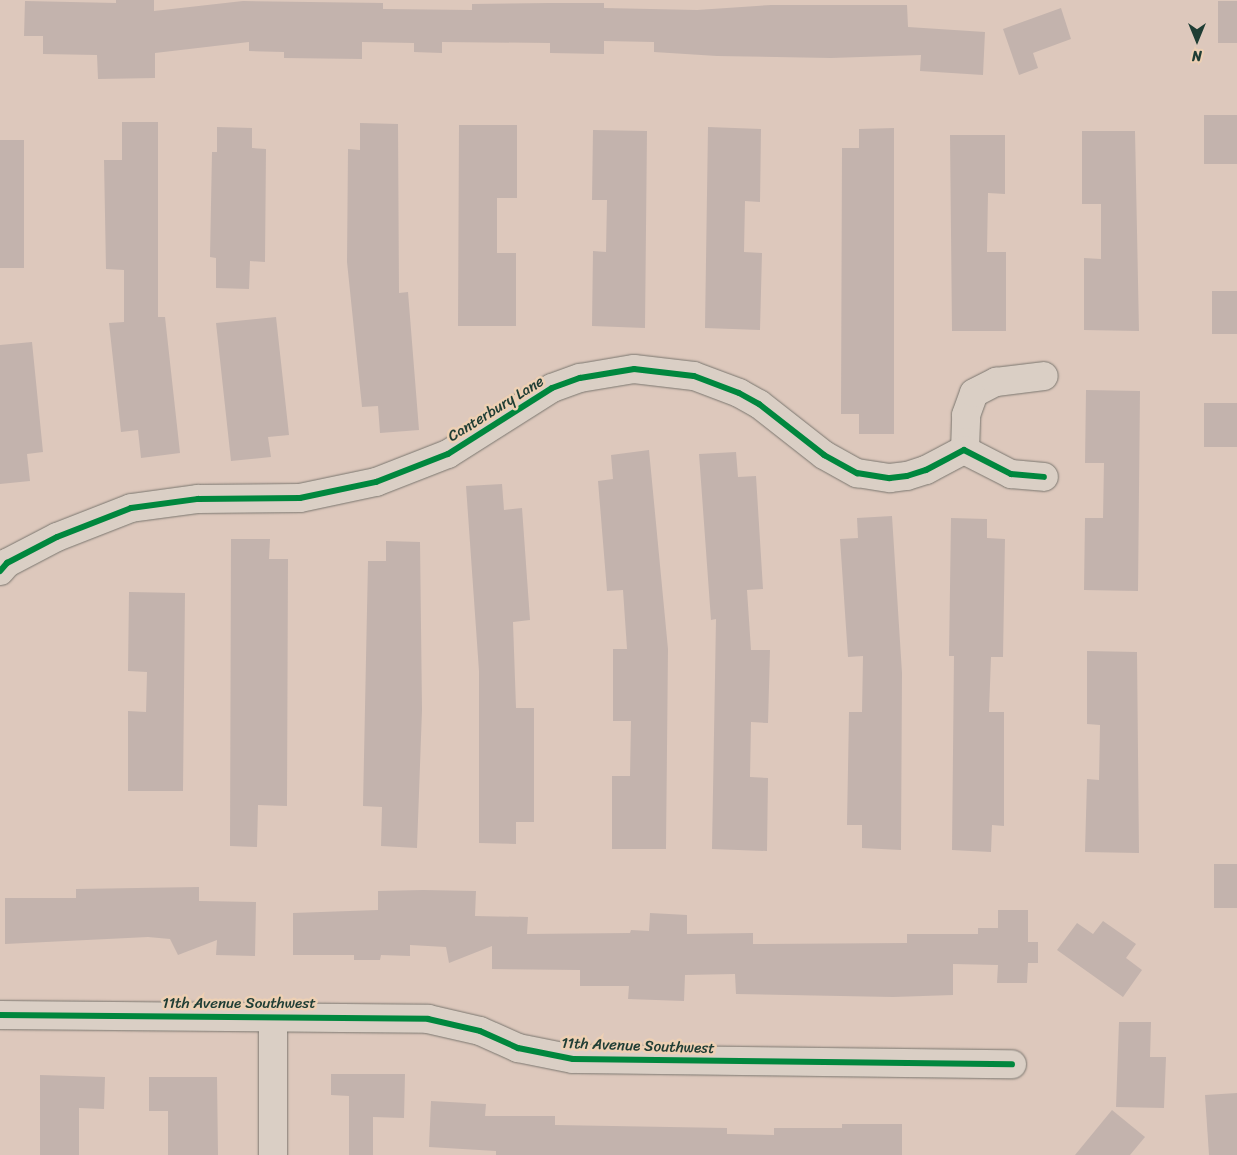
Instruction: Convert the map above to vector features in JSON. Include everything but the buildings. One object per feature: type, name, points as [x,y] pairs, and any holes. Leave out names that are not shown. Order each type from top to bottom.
[{"type":"street","name":"Canterbury Lane","points":[[0,571],[7,563],[57,537],[131,508],[181,500],[300,498],[376,482],[448,454],[552,388],[608,372],[663,370],[716,382],[759,404],[824,455],[858,473],[890,478],[907,476],[965,450]]},
{"type":"street","points":[[1044,376],[996,382],[974,393],[966,415],[965,450],[1011,474],[1044,477]]},
{"type":"street","name":"11th Avenue Southwest","points":[[0,1016],[402,1018],[451,1022],[518,1048],[573,1059],[1012,1064]]},
{"type":"street","points":[[272,1017],[273,1155]]},
{"type":"cycle path","points":[[0,571],[7,563],[57,537],[131,508],[198,499],[300,498],[376,482],[448,454],[552,388],[580,378],[634,369],[694,376],[739,393],[759,404],[824,455],[857,473],[890,478],[907,476],[926,470],[964,450],[1011,474],[1044,477]]},
{"type":"cycle path","points":[[0,1015],[428,1019],[480,1031],[518,1048],[573,1059],[1012,1064]]}]
